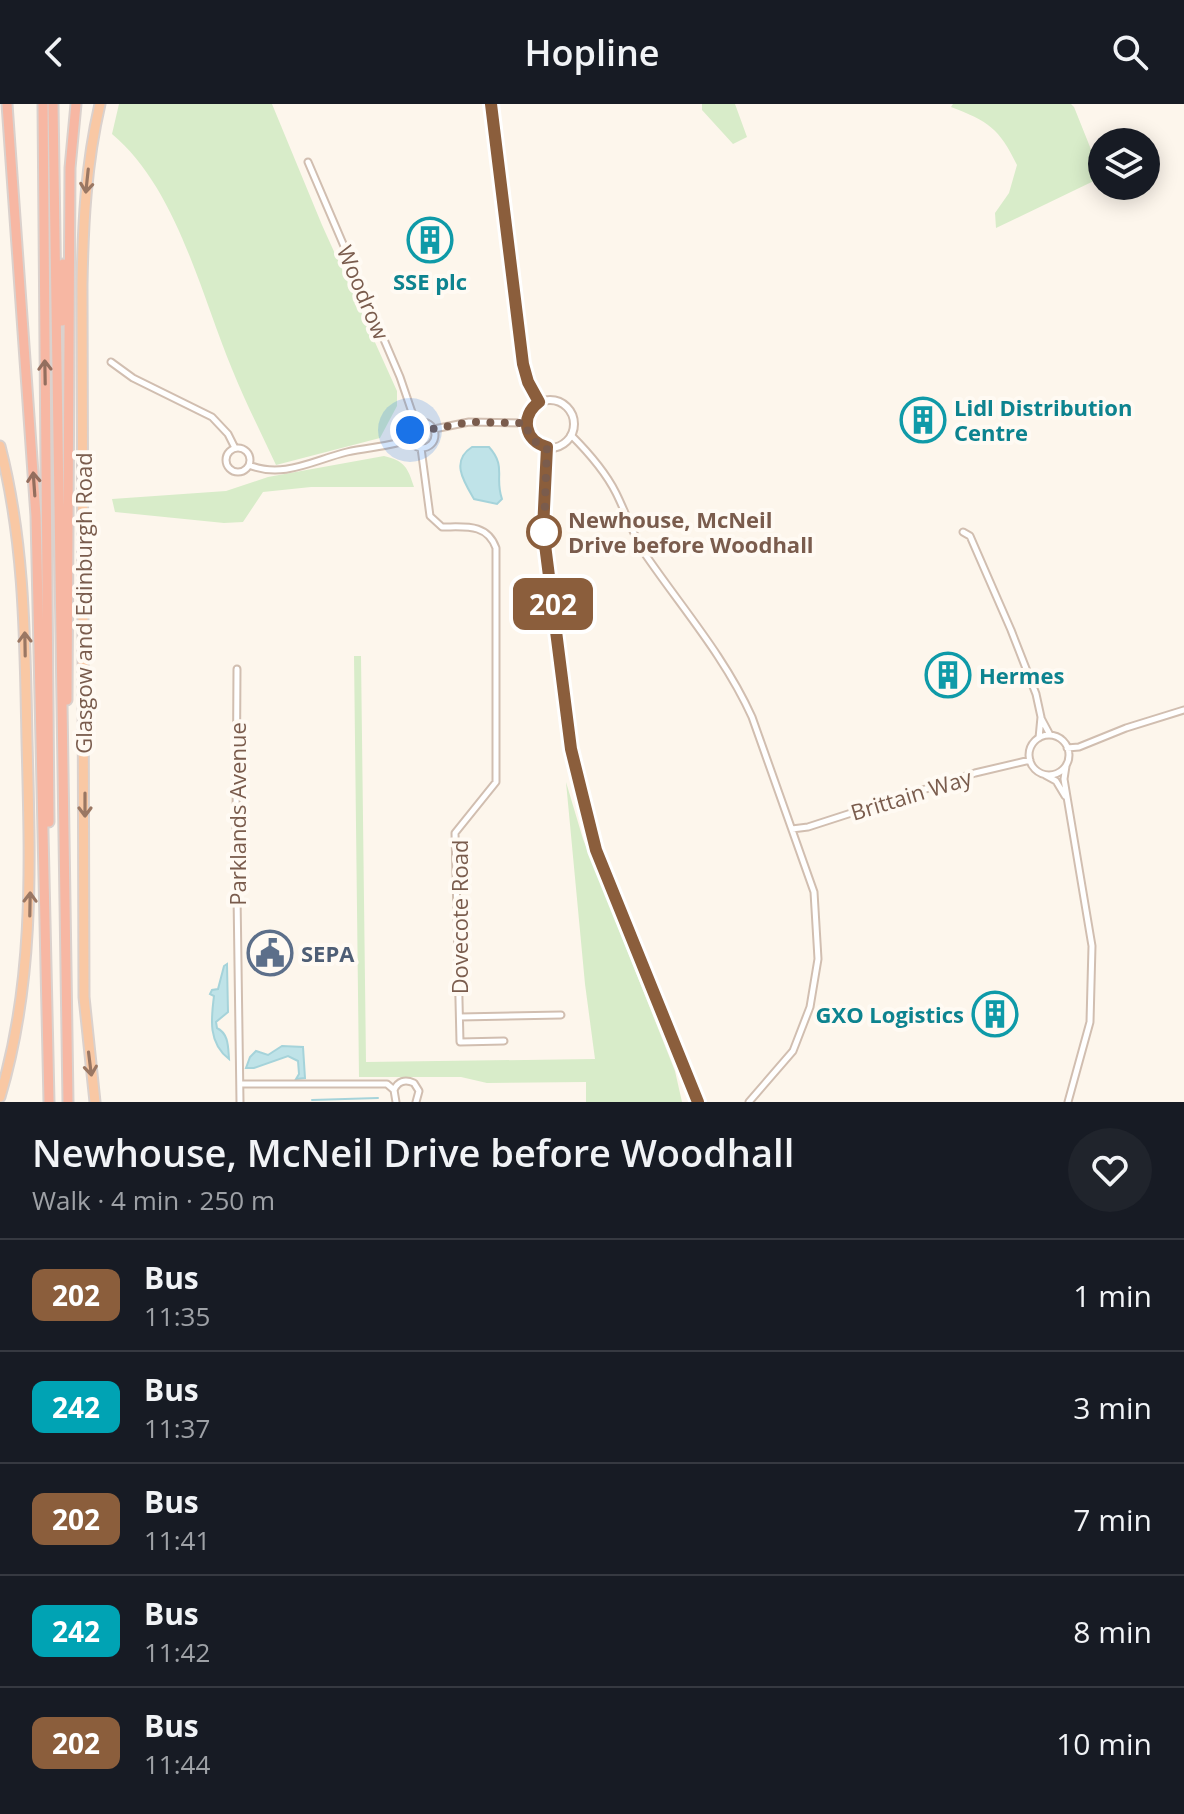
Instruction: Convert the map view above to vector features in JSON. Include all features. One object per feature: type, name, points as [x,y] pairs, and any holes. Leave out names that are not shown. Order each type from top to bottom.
[{"type":"highway","points":[[7,104],[37,528],[49,1102]]},
{"type":"highway","points":[[43,104],[50,727],[47,954]]},
{"type":"highway","points":[[53,104],[68,1102]]},
{"type":"highway","points":[[64,839],[70,185],[76,104]]},
{"type":"highway","name":"Glasgow and Edinburgh Road","points":[[95,1102],[84,997],[82,285],[83,218],[89,159],[100,104]]},
{"type":"highway","points":[[56,390],[61,364],[65,201],[70,185]]},
{"type":"highway","points":[[0,446],[15,515],[23,591],[30,896],[21,1007],[0,1097]]},
{"type":"street","points":[[491,104],[523,364],[539,402]]},
{"type":"street","name":"Woodrow","points":[[308,162],[400,377],[416,424]]},
{"type":"street","points":[[111,362],[133,378],[212,417],[228,434],[235,448]]},
{"type":"street","points":[[555,400],[569,409],[574,421],[571,435],[561,445],[547,447],[540,446],[530,437],[526,423],[529,411],[539,402],[555,400]]},
{"type":"street","points":[[434,429],[469,422],[526,423]]},
{"type":"street","points":[[427,423],[434,429],[432,444],[421,448],[413,445],[410,430],[416,424],[427,423]]},
{"type":"street","points":[[571,435],[591,455],[615,490],[643,550],[699,625],[739,688],[814,892],[818,959],[810,1007],[793,1051],[749,1102]]},
{"type":"street","points":[[249,465],[264,471],[285,471],[348,451],[410,439]]},
{"type":"street","points":[[547,447],[543,529],[571,749],[596,850],[698,1102]]},
{"type":"street","points":[[235,448],[241,448],[248,453],[249,465],[239,472],[229,468],[226,456],[235,448]]},
{"type":"street","name":"Dovecote Road","points":[[421,448],[430,516],[442,527],[474,527],[486,531],[496,548],[496,782],[455,833],[460,1042],[504,1041]]},
{"type":"street","points":[[963,532],[970,536],[1011,630],[1050,735]]},
{"type":"street","name":"Parklands Avenue","points":[[237,669],[236,899],[240,1102]]},
{"type":"street","points":[[1067,748],[1079,747],[1116,731],[1184,710]]},
{"type":"street","points":[[1039,738],[1041,717]]},
{"type":"street","points":[[1068,800],[1056,781],[1034,768],[1030,760],[1031,746],[1039,738],[1050,735],[1061,739],[1067,748],[1064,779],[1068,800],[1092,946],[1090,1022],[1068,1102]]},
{"type":"street","name":"Brittain Way","points":[[792,829],[808,827],[975,773],[1030,760]]},
{"type":"street","points":[[1044,774],[1056,773],[1066,766]]},
{"type":"street","name":"Dovecote Road","points":[[460,1017],[561,1015]]},
{"type":"street","points":[[394,1090],[399,1083],[414,1083],[419,1091],[416,1102]]},
{"type":"street","points":[[241,1084],[387,1084],[394,1090],[396,1102]]},
{"type":"green space","points":[[119,104],[272,104],[322,225],[397,391],[397,406],[380,438],[276,465],[237,381],[170,212],[134,156],[112,134]]},
{"type":"green space","points":[[702,104],[735,104],[747,137],[733,144],[702,110]]},
{"type":"green space","points":[[953,104],[1071,104],[1088,142],[1088,184],[996,228],[995,213],[1009,193],[1017,165],[991,127],[951,107]]},
{"type":"green space","points":[[384,456],[405,466],[414,487],[311,487],[263,492],[243,522],[224,523],[115,512],[112,499],[226,491],[268,477]]},
{"type":"green space","points":[[354,656],[361,656],[366,1062],[595,1059],[566,782],[583,839],[675,1071],[682,1102],[586,1102],[586,1082],[487,1083],[461,1077],[359,1077]]},
{"type":"water","points":[[472,447],[489,447],[498,460],[502,499],[497,504],[474,499],[463,479],[460,465],[465,453]]},
{"type":"water","points":[[227,964],[228,1012],[216,1022],[217,1028],[226,1037],[229,1059],[214,1038],[214,996],[210,994],[218,989]]},
{"type":"water","points":[[282,1046],[303,1047],[305,1078],[296,1079],[299,1074],[298,1061],[288,1056],[246,1068],[256,1051],[268,1055]]},
{"type":"waterway","points":[[312,1100],[378,1098]]},
{"type":"bus line","name":"202","points":[[491,104],[523,364],[539,402],[529,411],[527,430],[534,442],[547,447],[543,529],[571,749],[596,850],[698,1102]]},
{"type":"place","name":"SSE plc","points":[[430,240]]},
{"type":"place","name":"Lidl Distribution Centre","points":[[923,420]]},
{"type":"place","name":"Newhouse, McNeil Drive before Woodhall","points":[[544,532]]},
{"type":"place","name":"Hermes","points":[[948,675]]},
{"type":"place","name":"SEPA","points":[[270,953]]},
{"type":"place","name":"GXO Logistics","points":[[995,1014]]},
{"type":"route","points":[[410,430],[419,422],[427,423],[434,429],[469,422],[526,423],[534,442],[547,447],[544,532]]}]
